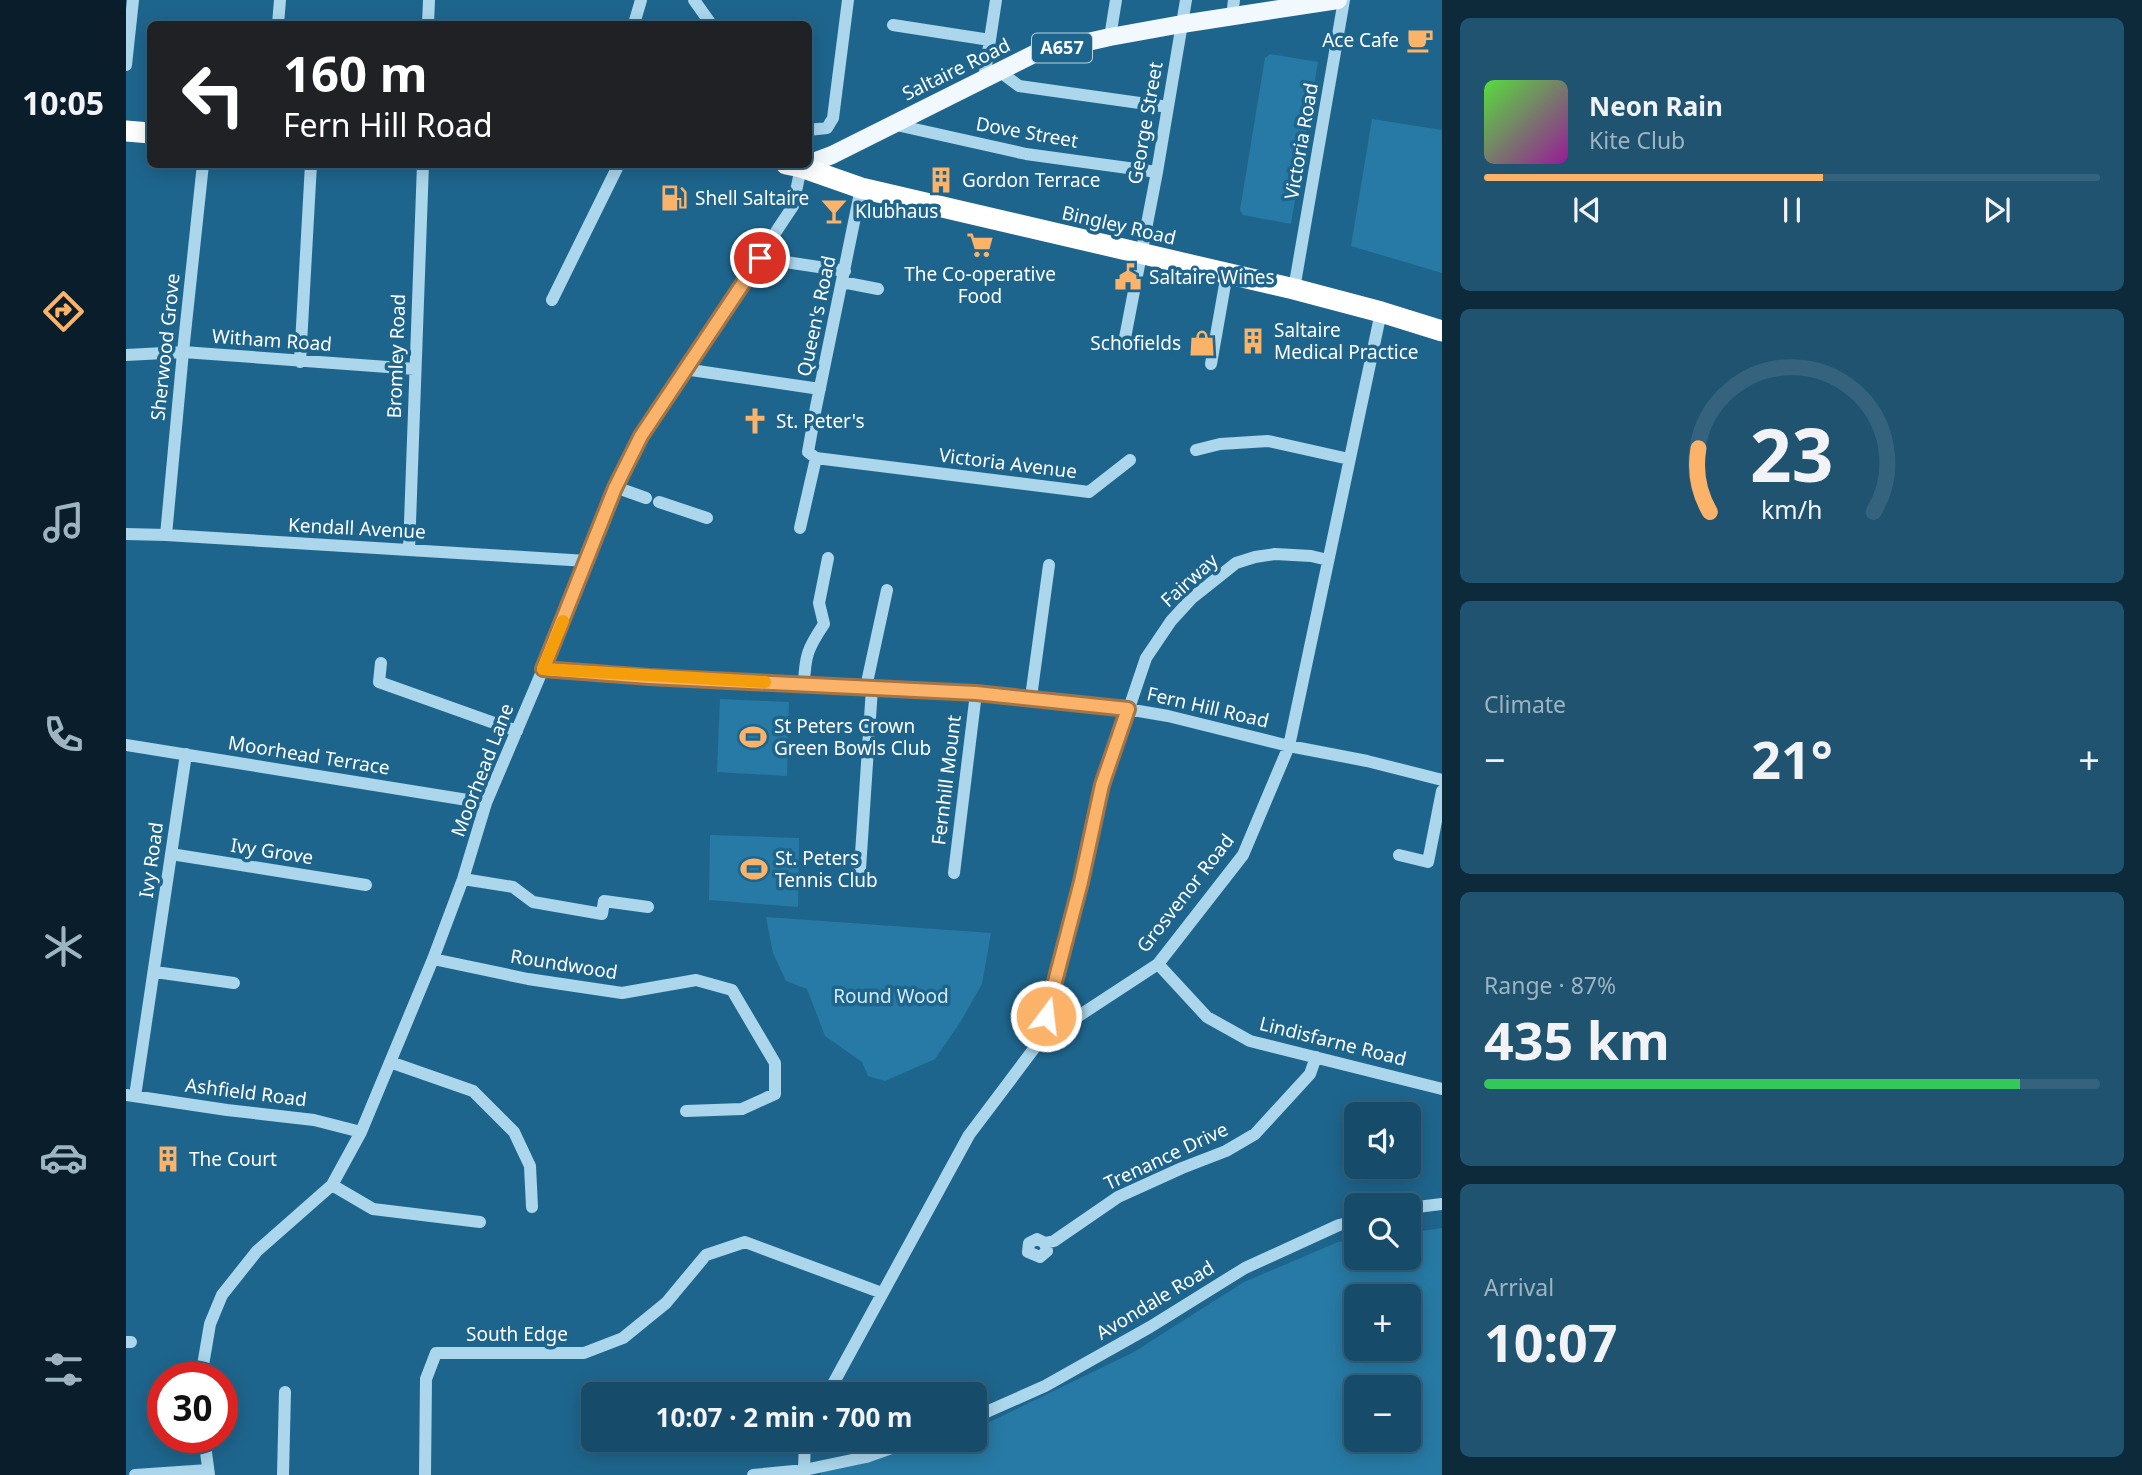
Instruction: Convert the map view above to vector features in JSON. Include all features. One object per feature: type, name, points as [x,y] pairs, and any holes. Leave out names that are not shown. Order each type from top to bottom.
[{"type":"highway","points":[[126,131],[147,133]]},
{"type":"highway","name":"Bingley Road","points":[[809,168],[861,188],[1294,289],[1442,331]]},
{"type":"main road","name":"Saltaire Road","points":[[812,161],[832,155],[1034,54],[1182,24],[1233,8],[1338,0]]},
{"type":"street","points":[[126,65],[133,0]]},
{"type":"street","points":[[278,21],[280,0]]},
{"type":"street","points":[[428,21],[429,0]]},
{"type":"street","points":[[635,21],[641,0]]},
{"type":"street","points":[[694,0],[709,21]]},
{"type":"street","points":[[812,131],[827,128],[833,118],[848,0]]},
{"type":"street","points":[[996,0],[990,40],[992,75],[1019,86],[1168,107]]},
{"type":"street","points":[[1110,37],[1116,0]]},
{"type":"street","name":"George Street","points":[[1124,343],[1186,0]]},
{"type":"street","name":"Victoria Road","points":[[1294,289],[1344,0]]},
{"type":"street","points":[[893,25],[990,40]]},
{"type":"street","name":"Dove Street","points":[[891,124],[1026,153],[1157,172]]},
{"type":"street","name":"Sherwood Grove","points":[[166,534],[203,168]]},
{"type":"street","points":[[300,362],[311,168]]},
{"type":"street","name":"Bromley Road","points":[[409,550],[423,168]]},
{"type":"street","points":[[552,300],[617,168]]},
{"type":"street","name":"Moorhead Lane","points":[[204,1362],[210,1324],[222,1295],[257,1251],[332,1185],[361,1132],[433,959],[463,879],[486,803],[615,488],[641,436],[793,206],[800,168]]},
{"type":"street","name":"Queen's Road","points":[[800,528],[820,389],[861,188]]},
{"type":"street","points":[[760,258],[843,277],[878,289]]},
{"type":"street","points":[[1211,364],[1227,273]]},
{"type":"street","name":"Grosvenor Road","points":[[834,1382],[969,1135],[1039,1042],[1158,964],[1243,855],[1289,746],[1381,312]]},
{"type":"street","name":"Witham Road","points":[[126,355],[183,352],[415,369]]},
{"type":"street","points":[[684,369],[820,389]]},
{"type":"street","points":[[1196,450],[1220,444],[1268,441],[1349,459]]},
{"type":"street","name":"Victoria Avenue","points":[[812,455],[872,466],[1089,492],[1130,460]]},
{"type":"street","points":[[615,488],[707,518]]},
{"type":"street","name":"Kendall Avenue","points":[[126,534],[166,534],[587,561]]},
{"type":"street","name":"Fairway","points":[[1039,1042],[1081,882],[1102,785],[1146,658],[1171,621],[1192,598],[1236,563],[1255,556],[1275,554],[1328,560]]},
{"type":"street","points":[[804,684],[805,659],[824,624],[819,603],[828,558]]},
{"type":"street","points":[[1031,697],[1049,565]]},
{"type":"street","points":[[860,869],[869,688],[887,590]]},
{"type":"street","points":[[381,663],[379,682],[517,730]]},
{"type":"street","name":"Fern Hill Road","points":[[543,669],[1031,697],[1168,716],[1442,780]]},
{"type":"street","name":"Fernhill Mount","points":[[954,873],[976,693]]},
{"type":"street","name":"Moorhead Terrace","points":[[126,745],[486,803]]},
{"type":"street","name":"Ivy Road","points":[[131,1096],[155,972],[186,754]]},
{"type":"street","points":[[1399,855],[1428,862],[1442,791]]},
{"type":"street","name":"Ivy Grove","points":[[171,854],[366,885]]},
{"type":"street","points":[[463,879],[513,887],[533,902],[603,914],[604,901],[648,907]]},
{"type":"street","name":"Roundwood","points":[[433,959],[527,979],[621,993],[696,980],[732,990],[775,1063],[775,1094],[742,1109],[686,1111]]},
{"type":"street","name":"Lindisfarne Road","points":[[1158,964],[1207,1017],[1250,1041],[1442,1089]]},
{"type":"street","points":[[155,972],[234,983]]},
{"type":"street","name":"Trenance Drive","points":[[1045,1244],[1055,1241],[1118,1197],[1226,1151],[1255,1134],[1310,1073],[1316,1057]]},
{"type":"street","points":[[390,1062],[473,1091],[514,1132],[530,1166],[532,1207]]},
{"type":"street","name":"Ashfield Road","points":[[131,1096],[314,1120],[361,1132]]},
{"type":"street","points":[[332,1185],[373,1209],[481,1222]]},
{"type":"street","points":[[1421,1207],[1442,1204]]},
{"type":"street","name":"Avondale Road","points":[[987,1412],[1045,1386],[1150,1327],[1245,1268],[1344,1224]]},
{"type":"street","name":"South Edge","points":[[425,1475],[426,1379],[436,1353],[584,1353],[624,1338],[666,1303],[706,1255],[745,1241],[882,1293]]},
{"type":"street","points":[[283,1475],[285,1392]]},
{"type":"street","points":[[804,1470],[805,1452]]},
{"type":"street","points":[[753,1475],[804,1470],[880,1452]]},
{"type":"street","points":[[135,1475],[209,1472],[206,1453]]},
{"type":"green space","points":[[1270,54],[1318,62],[1291,224],[1243,215],[1240,210],[1265,58]]},
{"type":"green space","points":[[1372,119],[1442,130],[1442,273],[1351,246]]},
{"type":"green space","name":"St Peters Crown Green Bowls Club","points":[[720,699],[789,702],[787,776],[717,772]]},
{"type":"green space","name":"St. Peters Tennis Club","points":[[710,835],[799,838],[798,907],[709,900]]},
{"type":"green space","name":"Round Wood","points":[[766,917],[991,933],[982,984],[935,1059],[885,1081],[868,1076],[862,1062],[825,1036],[807,989],[786,981],[773,953]]},
{"type":"green space","points":[[1442,1228],[1442,1475],[821,1475],[821,1472],[894,1452],[987,1452],[987,1423],[1134,1352],[1244,1282],[1344,1241],[1344,1270],[1421,1270],[1421,1231]]},
{"type":"slow traffic","points":[[563,621],[543,669],[765,682]]},
{"type":"place","name":"Ace Cafe","points":[[1420,40]]},
{"type":"place","name":"Gordon Terrace","points":[[941,180]]},
{"type":"place","name":"Shell Saltaire","points":[[674,198]]},
{"type":"place","name":"Klubhaus","points":[[834,211]]},
{"type":"place","name":"The Co-operative Food","points":[[980,245]]},
{"type":"place","name":"Saltaire Wines","points":[[1128,277]]},
{"type":"place","name":"Saltaire Medical Practice","points":[[1253,341]]},
{"type":"place","name":"Schofields","points":[[1202,343]]},
{"type":"place","name":"St. Peter's","points":[[755,421]]},
{"type":"place","name":"St Peters Crown Green Bowls Club","points":[[753,737]]},
{"type":"place","name":"St. Peters Tennis Club","points":[[754,869]]},
{"type":"place","name":"The Court","points":[[168,1159]]},
{"type":"route","points":[[760,258],[641,436],[615,488],[543,669],[649,677],[976,693],[1128,709],[1102,785],[1081,882],[1046,1016]]}]
